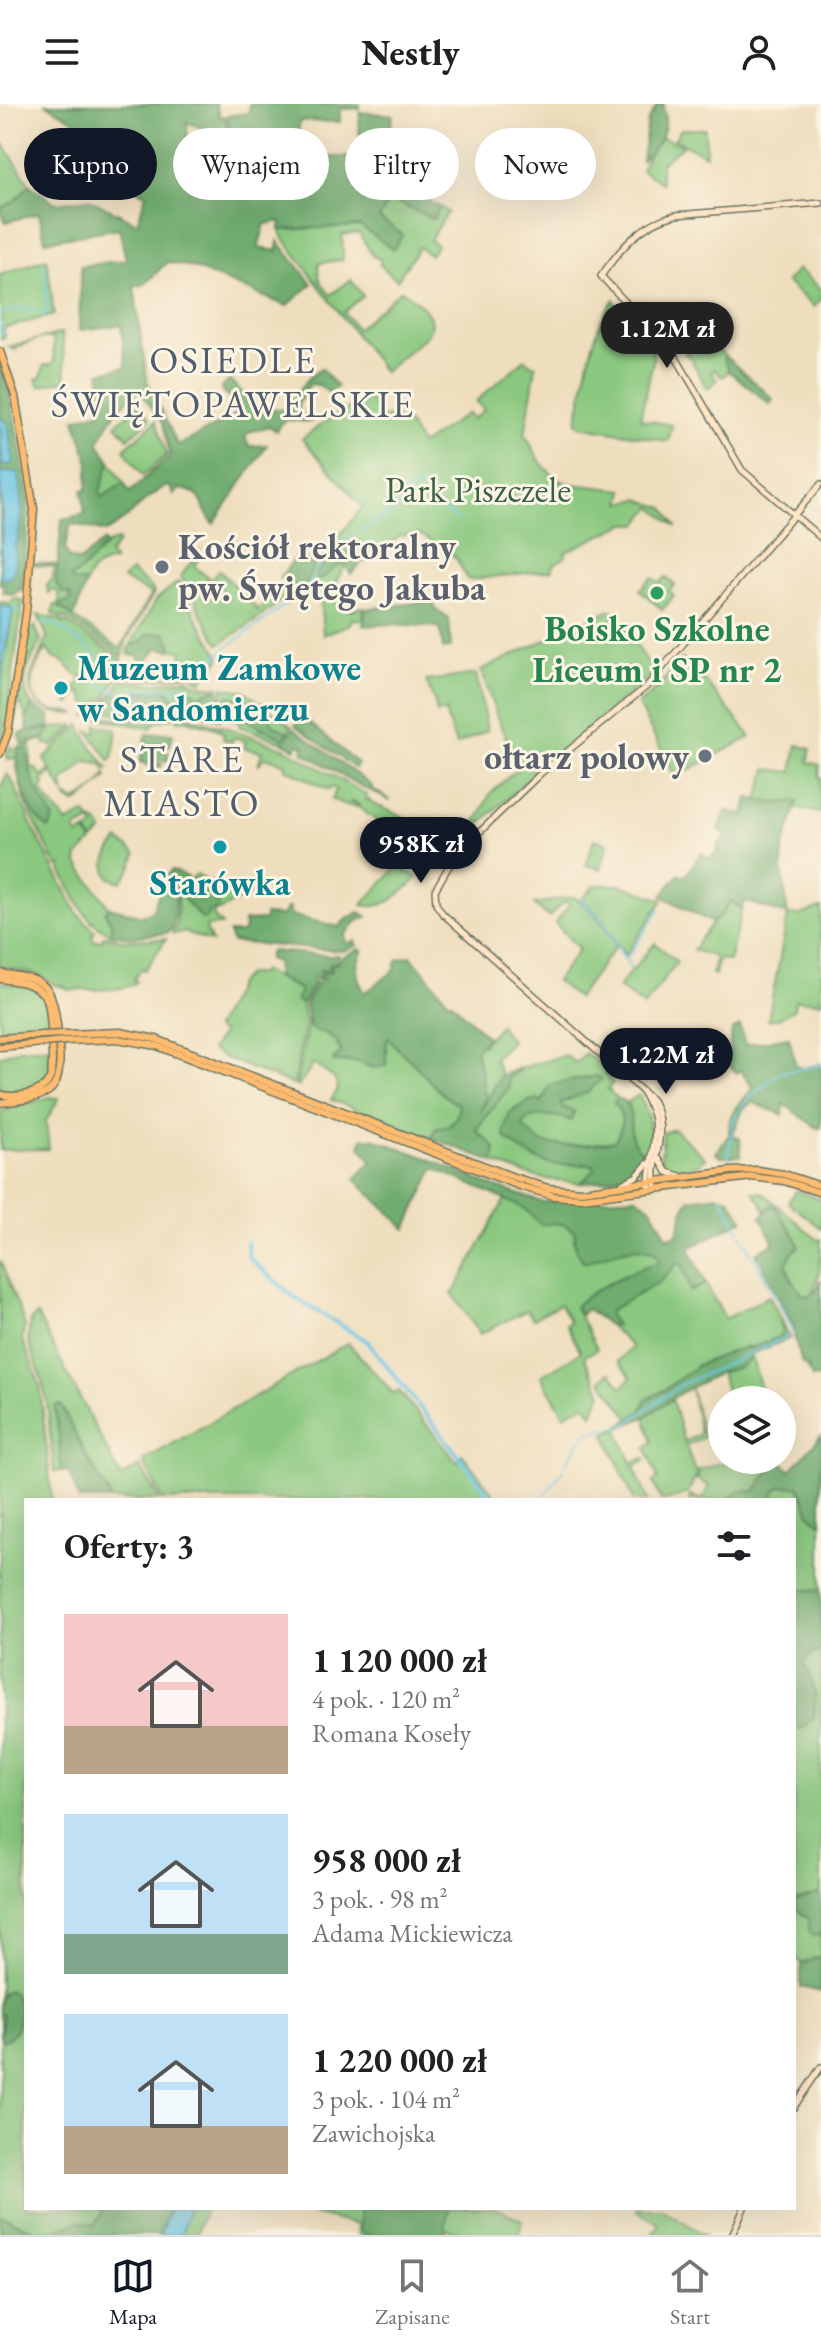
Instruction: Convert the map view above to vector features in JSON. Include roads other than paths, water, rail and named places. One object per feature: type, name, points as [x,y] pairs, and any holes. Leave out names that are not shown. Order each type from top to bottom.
[{"type":"main road","points":[[0,351],[15,396],[34,518],[26,613],[8,733],[0,754]]},
{"type":"main road","points":[[0,976],[31,985],[46,997],[52,1069],[49,1081],[38,1091],[8,1096],[0,1094]]},
{"type":"main road","points":[[0,976],[38,982],[51,994],[56,1012],[59,1068],[56,1083],[44,1094],[0,1103]]},
{"type":"main road","points":[[66,1038],[112,1032],[150,1037],[532,1184],[566,1191],[752,1177],[784,1181],[821,1193]]},
{"type":"main road","points":[[0,1036],[115,1039],[157,1046],[540,1193],[580,1198],[734,1171],[784,1174],[821,1186]]},
{"type":"main road","points":[[0,1049],[43,1039]]},
{"type":"street","points":[[821,203],[676,215],[663,219],[639,232],[601,276],[674,354],[742,470],[821,538]]},
{"type":"street","points":[[652,1186],[654,1121],[640,1088],[443,914],[434,894],[436,886],[464,847],[541,773],[646,687],[821,484]]},
{"type":"street","points":[[608,1189],[631,1181],[655,1154]]},
{"type":"street","points":[[655,1154],[667,1172],[677,1176],[693,1176]]},
{"type":"street","points":[[796,2104],[821,2067]]},
{"type":"street","points":[[732,2235],[743,2210]]},
{"type":"water","points":[[4,419],[8,425],[13,460],[12,464],[2,466],[0,421]]},
{"type":"water","points":[[18,472],[22,509],[15,545],[15,569],[9,579],[0,577],[0,474]]},
{"type":"water","points":[[0,606],[13,610],[0,703]]},
{"type":"water","points":[[169,2210],[188,2210],[181,2235],[160,2235]]},
{"type":"waterway","points":[[0,313],[23,309],[48,313],[44,264]]},
{"type":"waterway","points":[[0,322],[4,332],[0,335]]},
{"type":"waterway","points":[[317,569],[341,544],[385,517],[407,493],[419,486],[457,519]]},
{"type":"waterway","points":[[306,589],[314,573]]},
{"type":"waterway","points":[[198,674],[227,647],[303,592]]},
{"type":"waterway","points":[[13,610],[20,610]]},
{"type":"waterway","points":[[45,621],[56,624],[91,651],[96,658],[100,685],[122,694],[180,688],[187,683]]},
{"type":"waterway","points":[[581,900],[599,916],[631,969]]},
{"type":"waterway","points":[[627,958],[660,909]]},
{"type":"waterway","points":[[728,1158],[733,1122],[746,1101],[778,1073],[821,1065]]},
{"type":"waterway","points":[[721,1195],[751,1254]]},
{"type":"waterway","points":[[247,1242],[249,1258],[295,1298],[367,1341],[492,1498]]},
{"type":"waterway","points":[[754,1257],[792,1332]]},
{"type":"waterway","points":[[566,1464],[588,1432],[623,1426],[682,1384],[789,1336]]},
{"type":"waterway","points":[[542,1498],[563,1470]]},
{"type":"place","name":"Kościół rektoralny pw. Świętego Jakuba","points":[[162,567]]},
{"type":"place","name":"Boisko Szkolne Liceum i SP nr 2","points":[[657,593]]},
{"type":"place","name":"Muzeum Zamkowe w Sandomierzu","points":[[61,688]]},
{"type":"place","name":"ołtarz polowy","points":[[705,756]]},
{"type":"place","name":"Starówka","points":[[220,847]]},
{"type":"district","name":"OSIEDLE ŚWIĘTOPAWELSKIE","points":[[233,381]]},
{"type":"district","name":"STARE MIASTO","points":[[182,780]]},
{"type":"park label","name":"Park Piszczele","points":[[478,489]]}]
